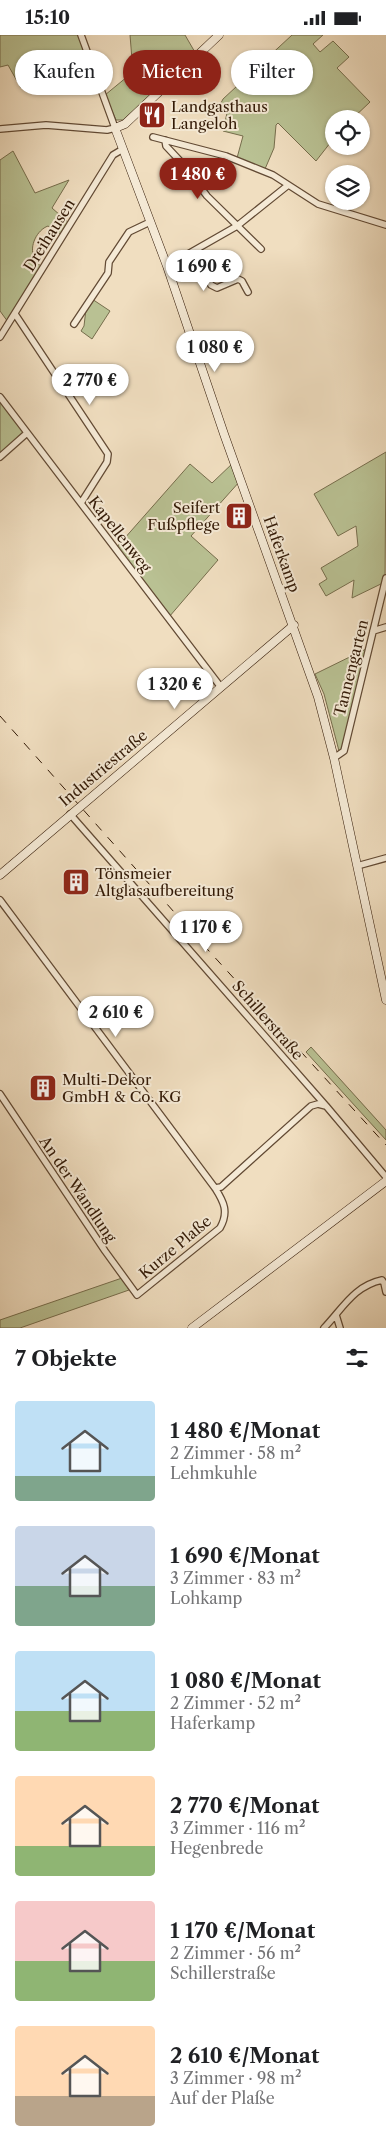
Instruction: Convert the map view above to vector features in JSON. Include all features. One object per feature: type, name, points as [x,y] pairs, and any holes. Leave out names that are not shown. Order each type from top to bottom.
[{"type":"street","points":[[82,35],[116,128]]},
{"type":"street","points":[[0,129],[46,125],[107,130],[116,128],[125,124],[219,35]]},
{"type":"street","name":"Haferkamp","points":[[116,128],[167,265],[224,434],[294,625],[318,697],[334,758],[386,998]]},
{"type":"street","points":[[153,137],[226,156],[273,175],[287,186],[318,204],[386,225]]},
{"type":"street","points":[[165,140],[166,146],[207,195],[261,249]]},
{"type":"street","name":"Dreihausen","points":[[0,337],[113,155],[123,149]]},
{"type":"street","points":[[167,265],[237,226],[287,186]]},
{"type":"street","points":[[74,324],[108,273],[109,262],[129,232],[150,223]]},
{"type":"street","points":[[193,252],[211,285],[217,288],[238,279],[242,281],[248,291]]},
{"type":"street","points":[[15,314],[108,454],[108,462],[82,503]]},
{"type":"street","name":"Kapellenweg","points":[[0,397],[220,686]]},
{"type":"street","points":[[0,457],[27,433]]},
{"type":"street","name":"Tannengarten","points":[[334,758],[344,751],[386,578]]},
{"type":"street","name":"Industriestraße","points":[[0,875],[294,625]]},
{"type":"street","points":[[373,631],[386,627]]},
{"type":"street","name":"Schillerstraße","points":[[70,814],[386,1177]]},
{"type":"street","points":[[357,866],[386,859]]},
{"type":"street","name":"Kurze Plaße","points":[[0,901],[224,1202],[226,1215],[220,1228],[138,1295]]},
{"type":"street","name":"An der Wandlung","points":[[0,1094],[105,1251],[138,1295]]},
{"type":"street","points":[[215,1188],[221,1187],[311,1106],[318,1104],[327,1107]]},
{"type":"street","points":[[192,1328],[386,1181]]},
{"type":"street","points":[[324,1328],[360,1289],[368,1283],[382,1280],[386,1292]]},
{"type":"street","points":[[336,1315],[340,1328]]},
{"type":"green space","points":[[0,35],[79,35],[85,50],[15,50],[15,77],[8,65],[0,67]]},
{"type":"green space","points":[[130,35],[185,35],[194,50],[131,50]]},
{"type":"green space","points":[[292,35],[323,35],[313,44],[320,52],[333,41],[349,57],[337,68],[370,102],[362,110],[325,110],[325,150],[316,161],[278,123],[276,125],[274,148],[265,169],[237,158],[243,136],[223,131],[227,113],[218,109],[223,99],[231,92],[231,95],[313,95],[313,50],[276,50]]},
{"type":"green space","points":[[123,80],[123,95],[151,95],[123,120],[116,120],[105,95],[113,95],[113,88]]},
{"type":"green space","points":[[13,151],[35,193],[69,180],[52,208],[69,223],[62,235],[48,226],[37,235],[33,243],[33,253],[35,260],[42,267],[8,322],[0,311],[0,160]]},
{"type":"green space","points":[[92,299],[110,311],[92,339],[81,331],[84,326],[86,309]]},
{"type":"green space","points":[[0,399],[26,434],[0,456]]},
{"type":"green space","points":[[386,452],[385,582],[352,598],[354,580],[326,596],[319,584],[327,579],[321,568],[358,546],[356,526],[338,536],[314,494]]},
{"type":"green space","points":[[234,462],[240,481],[191,536],[218,560],[169,617],[116,548],[190,464],[212,483]]},
{"type":"green space","points":[[368,648],[343,749],[339,751],[324,694],[315,674]]},
{"type":"green space","points":[[311,1047],[386,1130],[386,1140],[306,1052]]},
{"type":"green space","points":[[122,1278],[129,1290],[20,1328],[0,1328],[0,1320]]},
{"type":"railway","points":[[0,716],[198,939],[386,1145]]},
{"type":"place","name":"Landgasthaus Langeloh","points":[[152,115]]},
{"type":"place","name":"Seifert Fußpflege","points":[[239,516]]},
{"type":"place","name":"Tönsmeier Altglasaufbereitung","points":[[76,882]]},
{"type":"place","name":"Multi-Dekor GmbH & Co. KG","points":[[43,1088]]}]
